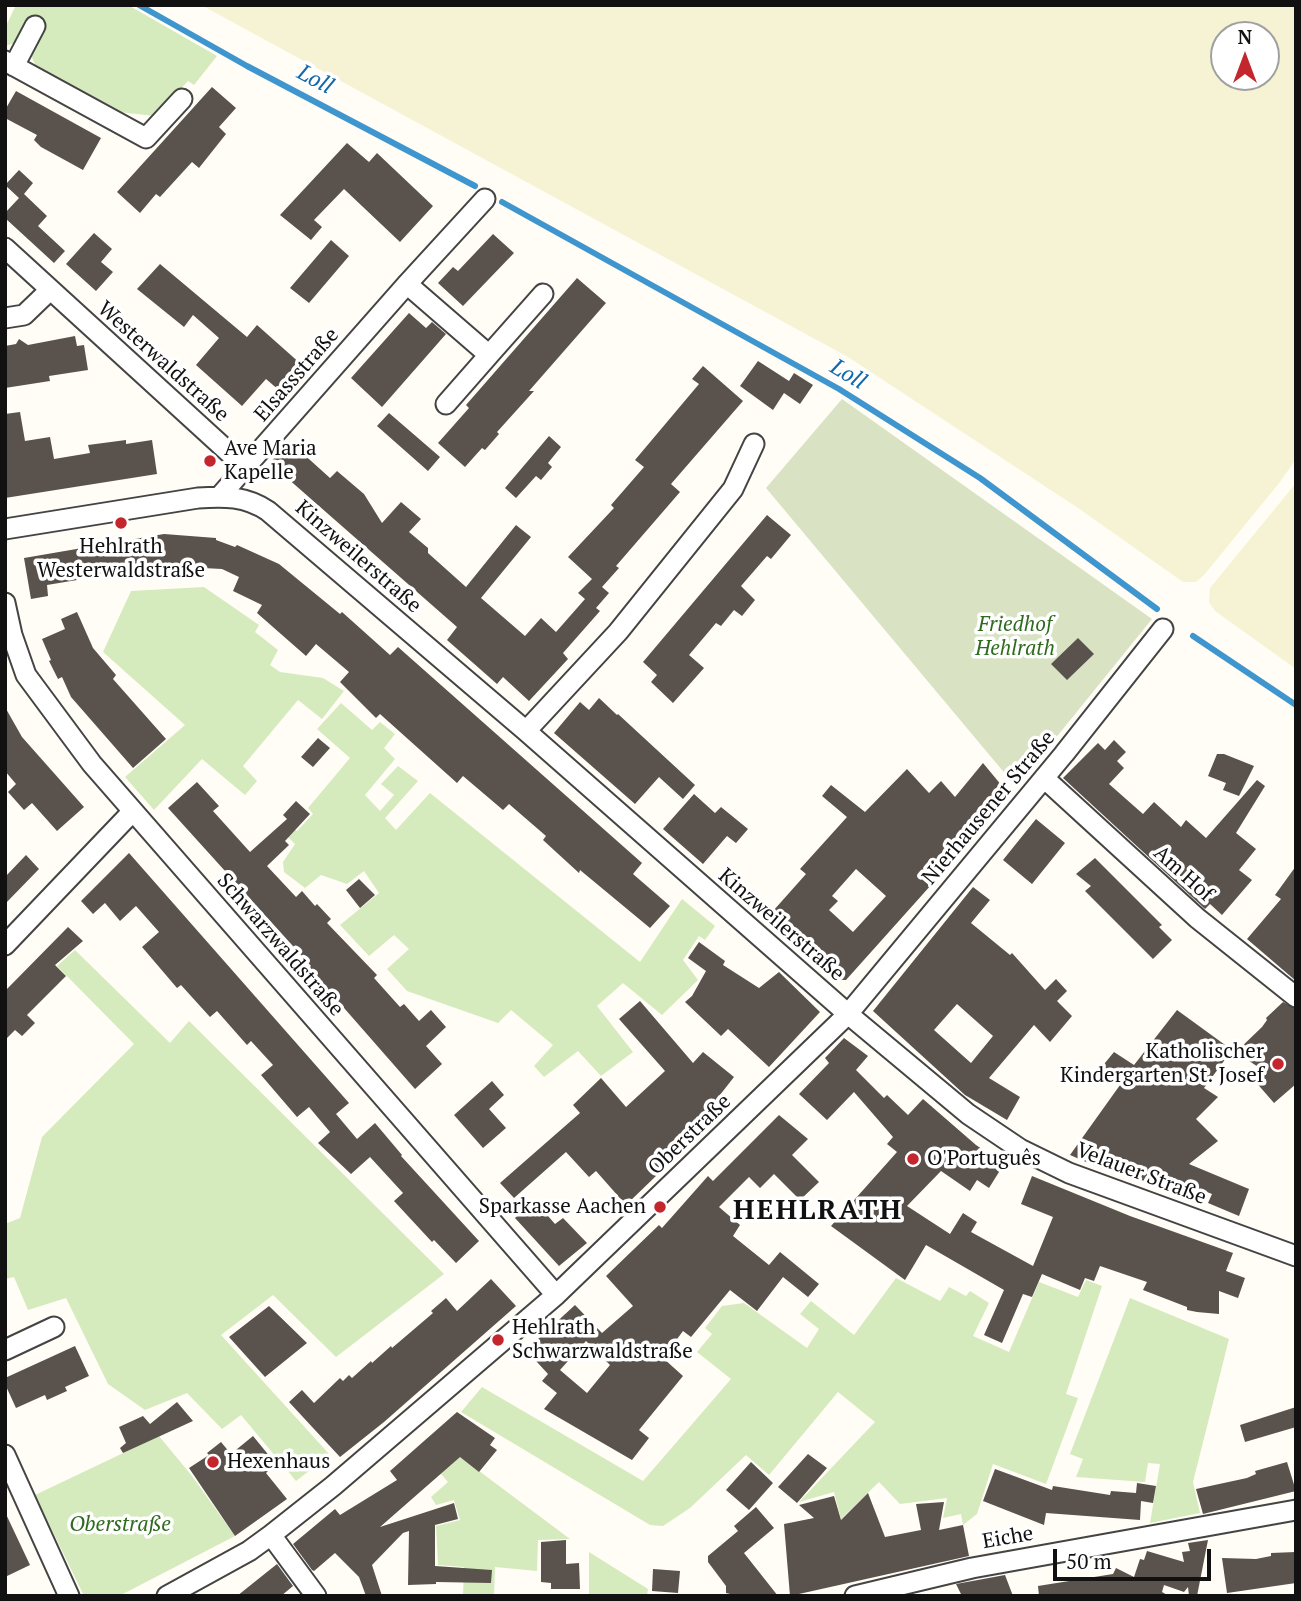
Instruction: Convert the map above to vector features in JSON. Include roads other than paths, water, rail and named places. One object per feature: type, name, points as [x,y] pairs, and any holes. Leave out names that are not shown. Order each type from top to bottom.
[{"type":"street","points":[[35,26],[10,64],[146,138],[182,99]]},
{"type":"street","name":"Elsassstraße","points":[[220,496],[485,199]]},
{"type":"street","name":"Westerwaldstraße","points":[[5,248],[246,468]]},
{"type":"street","points":[[407,284],[489,355]]},
{"type":"street","points":[[5,318],[24,315],[50,290]]},
{"type":"street","points":[[446,404],[543,294]]},
{"type":"street","points":[[526,731],[618,632],[733,489],[754,444]]},
{"type":"street","name":"Kinzweilerstraße","points":[[5,530],[220,496],[255,502],[526,731],[848,1014]]},
{"type":"street","name":"Schwarzwaldstraße","points":[[5,603],[12,635],[26,675],[92,764],[556,1295]]},
{"type":"street","name":"Nierhausener Straße","points":[[848,1014],[1044,778],[1163,629]]},
{"type":"street","name":"Am Hof","points":[[1044,778],[1197,918],[1296,997]]},
{"type":"street","points":[[5,946],[133,811]]},
{"type":"street","name":"Velauer Straße","points":[[848,1014],[968,1114],[1020,1149],[1069,1172],[1296,1256]]},
{"type":"street","name":"Oberstraße","points":[[167,1596],[249,1551],[333,1486],[556,1295],[848,1014]]},
{"type":"street","points":[[5,1350],[54,1327]]},
{"type":"street","points":[[5,1455],[69,1596]]},
{"type":"street","name":"Eiche","points":[[855,1596],[972,1568],[1296,1510]]},
{"type":"street","points":[[271,1535],[316,1596]]},
{"type":"waterway","name":"Loll","points":[[139,5],[247,66],[475,186]]},
{"type":"waterway","name":"Loll","points":[[502,202],[839,389],[980,478],[1157,609]]},
{"type":"waterway","name":"Loll","points":[[1193,636],[1296,705]]},
{"type":"place","name":"Ave Maria Kapelle","points":[[210,461]]},
{"type":"place","name":"Hehlrath Westerwaldstraße","points":[[121,523]]},
{"type":"place","name":"Katholischer Kindergarten St. Josef","points":[[1278,1064]]},
{"type":"place","name":"O'Português","points":[[913,1159]]},
{"type":"place","name":"Sparkasse Aachen","points":[[660,1207]]},
{"type":"place","name":"Hehlrath Schwarzwaldstraße","points":[[498,1340]]},
{"type":"place","name":"Hexenhaus","points":[[213,1462]]},
{"type":"district","name":"HEHLRATH","points":[[818,1211]]},
{"type":"park label","name":"Friedhof Hehlrath","points":[[1015,637]]}]
